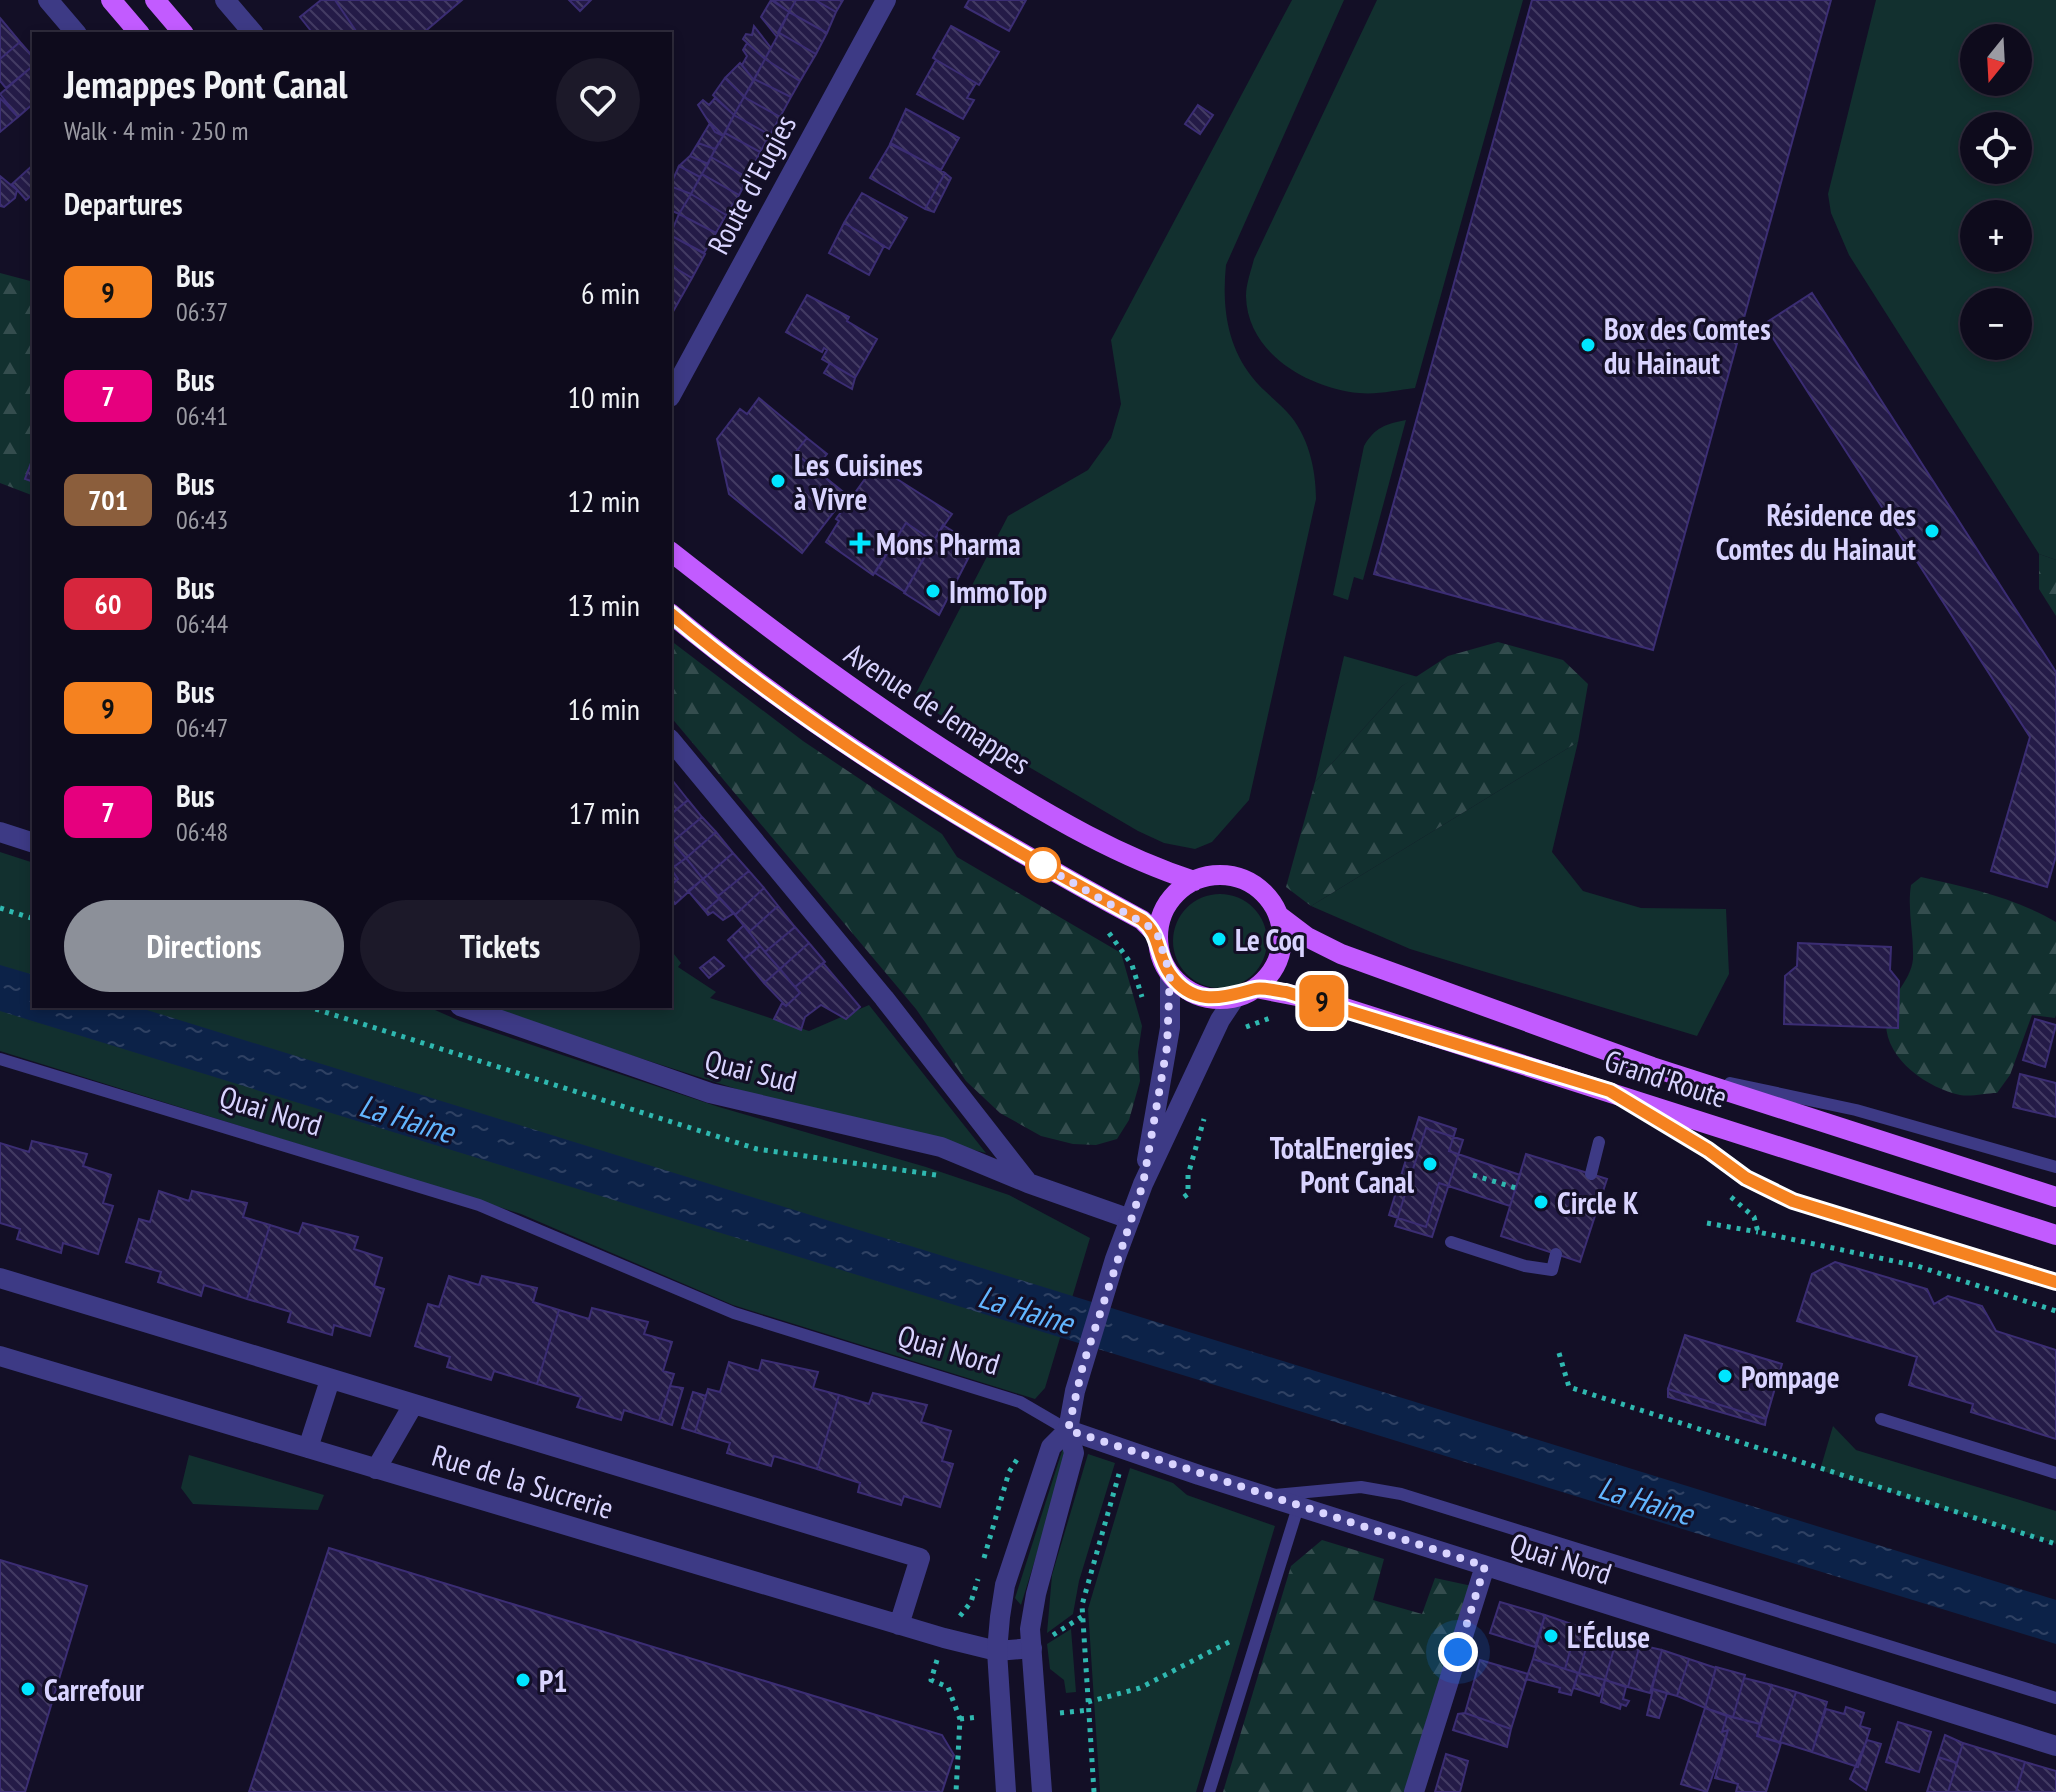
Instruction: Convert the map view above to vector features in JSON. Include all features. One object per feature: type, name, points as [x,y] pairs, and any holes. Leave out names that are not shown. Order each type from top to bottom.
[{"type":"main road","points":[[111,0],[138,32]]},
{"type":"main road","points":[[155,0],[182,32]]},
{"type":"main road","name":"Avenue de Jemappes","points":[[672,553],[812,663],[903,725],[1017,796],[1120,853],[1194,881]]},
{"type":"main road","points":[[672,615],[724,658],[874,765],[978,829],[1142,920],[1158,936],[1170,974],[1199,996],[1219,999],[1246,992],[1279,957],[1282,929],[1278,915],[1261,891],[1235,877],[1215,875],[1194,881],[1167,906],[1158,936]]},
{"type":"main road","name":"Grand'Route","points":[[1278,915],[1307,937],[1341,954],[1652,1067],[2056,1197]]},
{"type":"main road","name":"Grand'Route","points":[[1246,992],[1323,1001],[2056,1235]]},
{"type":"street","points":[[48,0],[75,32]]},
{"type":"street","points":[[225,0],[252,32]]},
{"type":"street","name":"Route d'Eugies","points":[[672,393],[886,0]]},
{"type":"street","points":[[672,741],[884,998],[1028,1183]]},
{"type":"street","points":[[0,832],[32,842]]},
{"type":"street","points":[[1143,1184],[1170,1028],[1170,974]]},
{"type":"street","points":[[1042,1792],[1030,1629],[1036,1594],[1074,1453],[1068,1430],[1075,1391],[1115,1259],[1143,1184],[1220,1020],[1246,992]]},
{"type":"street","name":"Quai Sud","points":[[466,1008],[710,1093],[941,1147],[1028,1183],[1130,1219]]},
{"type":"street","points":[[0,1278],[920,1558],[899,1625]]},
{"type":"street","name":"Rue de la Sucrerie","points":[[0,1356],[899,1625],[997,1651],[1032,1648]]},
{"type":"street","points":[[308,1448],[330,1380]]},
{"type":"street","points":[[376,1469],[413,1405]]},
{"type":"street","points":[[1006,1792],[997,1651],[1005,1585],[1051,1447],[1068,1430]]},
{"type":"street","name":"Quai Nord","points":[[1068,1430],[1298,1507],[2056,1746]]},
{"type":"street","points":[[1414,1792],[1485,1566]]},
{"type":"lane","name":"Quai Nord","points":[[0,1059],[479,1205],[734,1313],[1020,1402],[1068,1430]]},
{"type":"lane","points":[[1652,1067],[1856,1110],[2056,1167]]},
{"type":"lane","points":[[1610,1091],[1708,1150],[1746,1178],[1793,1201],[2056,1282]]},
{"type":"lane","points":[[1591,1174],[1599,1142]]},
{"type":"lane","points":[[1451,1242],[1525,1266],[1552,1270],[1556,1254]]},
{"type":"lane","points":[[1881,1419],[2056,1473]]},
{"type":"lane","points":[[1265,1496],[1361,1487],[1401,1494],[2056,1698]]},
{"type":"lane","points":[[1209,1792],[1258,1625],[1298,1507]]},
{"type":"path","points":[[0,908],[32,918]]},
{"type":"path","points":[[1101,925],[1120,944],[1132,965],[1146,1010]]},
{"type":"path","points":[[312,1008],[757,1149],[949,1177]]},
{"type":"path","points":[[1241,1030],[1265,1018],[1278,1018]]},
{"type":"path","points":[[1184,1197],[1188,1194],[1188,1175],[1206,1112]]},
{"type":"path","points":[[1473,1175],[1516,1188]]},
{"type":"path","points":[[1707,1223],[1758,1232]]},
{"type":"path","points":[[1559,1353],[1569,1387],[2056,1544]]},
{"type":"path","points":[[1094,1792],[1082,1605],[1125,1450]]},
{"type":"path","points":[[1088,1702],[1140,1688],[1258,1625]]},
{"type":"green space","points":[[1292,0],[1344,0],[1226,265],[1225,294],[1231,337],[1243,364],[1294,421],[1305,441],[1312,464],[1316,499],[1249,800],[1212,842],[1195,849],[1164,843],[1138,831],[913,699],[1008,516],[1088,470],[1111,438],[1121,404],[1111,340]]},
{"type":"green space","points":[[1377,0],[1523,0],[1415,388],[1366,393],[1320,384],[1284,364],[1257,335],[1249,317],[1246,296],[1254,259]]},
{"type":"green space","points":[[1876,0],[2056,0],[2056,560],[2039,554],[1849,255],[1831,213],[1828,194]]},
{"type":"green space","points":[[0,273],[32,281],[32,495],[0,483]]},
{"type":"green space","points":[[1406,420],[1363,580],[1354,577],[1348,600],[1333,595],[1364,446],[1372,434],[1382,427]]},
{"type":"green space","points":[[2039,554],[2056,560],[2056,616],[2039,589]]},
{"type":"green space","points":[[672,642],[803,741],[942,834],[957,857],[1121,953],[1142,1026],[1138,1052],[1140,1081],[1129,1120],[1117,1139],[1096,1145],[1073,1144],[1041,1136],[1000,1113],[966,1081],[916,1009],[672,718]]},
{"type":"green space","points":[[1498,642],[1563,660],[1588,684],[1578,742],[1311,906],[1286,887],[1315,782],[1402,686],[1448,656]]},
{"type":"green space","points":[[1344,656],[1418,677],[1402,686],[1315,782]]},
{"type":"green space","points":[[1578,742],[1552,852],[1583,891],[1641,908],[1726,909],[1729,974],[1697,1036],[1410,949],[1311,906]]},
{"type":"green space","points":[[0,852],[32,862],[32,1008],[431,1008],[460,1021],[719,1107],[926,1167],[1009,1195],[1090,1238],[1045,1388],[1035,1399],[733,1305],[521,1214],[0,1051]]},
{"type":"green space","points":[[1921,877],[2007,900],[2056,922],[2055,1018],[2032,1015],[2010,1075],[1997,1093],[1960,1095],[1933,1085],[1908,1067],[1890,1043],[1886,1030],[1887,1015],[1909,974],[1913,959],[1911,885]]},
{"type":"green space","points":[[1220,894],[1238,898],[1253,908],[1263,923],[1267,941],[1263,959],[1253,974],[1238,984],[1220,988],[1202,984],[1187,974],[1177,959],[1173,941],[1177,923],[1187,908],[1202,898]]},
{"type":"green space","points":[[672,952],[681,963],[678,967],[716,992],[710,998],[809,1031],[869,1005],[986,1153],[768,1099],[483,1008],[672,1008]]},
{"type":"green space","points":[[1833,1426],[1856,1450],[2056,1511],[2056,1544],[1820,1470]]},
{"type":"green space","points":[[1063,1448],[1069,1450],[1021,1605],[1015,1598]]},
{"type":"green space","points":[[1088,1454],[1115,1463],[1079,1581],[1073,1614],[1047,1633],[1052,1575]]},
{"type":"green space","points":[[189,1455],[324,1495],[318,1510],[193,1504],[181,1488]]},
{"type":"green space","points":[[1130,1468],[1173,1483],[1187,1495],[1275,1526],[1196,1792],[1100,1792],[1088,1609]]},
{"type":"green space","points":[[1322,1540],[1384,1559],[1373,1600],[1422,1614],[1435,1578],[1472,1586],[1410,1792],[1223,1792],[1291,1566]]},
{"type":"green space","points":[[1071,1629],[1076,1692],[1066,1693],[1064,1680],[1050,1669],[1047,1644]]},
{"type":"water","name":"La Haine","points":[[0,965],[32,974],[32,1008],[140,1008],[2056,1600],[2056,1644],[0,1011]]},
{"type":"building","points":[[321,0],[335,0],[357,32],[310,32],[300,17]]},
{"type":"building","points":[[335,0],[462,0],[424,32],[357,32]]},
{"type":"building","points":[[569,0],[591,0],[580,11]]},
{"type":"building","points":[[771,0],[789,12],[777,37],[761,17]]},
{"type":"building","points":[[773,0],[796,0],[789,12]]},
{"type":"building","points":[[796,0],[815,0],[836,12],[827,33],[789,12]]},
{"type":"building","points":[[815,0],[843,0],[836,12]]},
{"type":"building","points":[[969,0],[1026,0],[1009,31],[965,7]]},
{"type":"building","name":"Box des Comtes du Hainaut","points":[[1532,0],[1831,0],[1653,650],[1374,574]]},
{"type":"building","points":[[789,12],[827,33],[816,54],[778,32]]},
{"type":"building","points":[[0,18],[20,42],[0,59]]},
{"type":"building","points":[[754,26],[771,48],[765,59],[743,39],[746,34],[752,35]]},
{"type":"building","points":[[951,26],[999,52],[979,85],[933,58]]},
{"type":"building","points":[[779,33],[816,54],[800,81],[765,59]]},
{"type":"building","points":[[20,42],[32,56],[32,67],[6,88],[0,81],[0,59]]},
{"type":"building","points":[[747,43],[765,59],[754,80],[742,65],[747,56],[743,50]]},
{"type":"building","points":[[765,59],[800,81],[791,97],[754,79]]},
{"type":"building","points":[[936,60],[976,83],[967,98],[974,100],[963,119],[917,94]]},
{"type":"building","points":[[740,63],[754,80],[744,97],[725,78]]},
{"type":"building","points":[[32,67],[32,105],[18,117],[0,94]]},
{"type":"building","points":[[725,78],[744,97],[734,115],[713,95]]},
{"type":"building","points":[[754,79],[791,97],[780,117],[744,97]]},
{"type":"building","points":[[744,97],[780,117],[770,135],[734,115]]},
{"type":"building","points":[[0,98],[18,117],[0,132]]},
{"type":"building","points":[[715,98],[734,115],[723,136],[715,132],[698,105],[703,100],[709,105]]},
{"type":"building","points":[[1198,105],[1213,115],[1200,134],[1185,124]]},
{"type":"building","points":[[906,109],[959,138],[941,170],[890,144]]},
{"type":"building","points":[[734,115],[770,135],[760,152],[725,133]]},
{"type":"building","points":[[710,123],[723,136],[715,149],[698,143]]},
{"type":"building","points":[[725,133],[760,152],[748,178],[711,157]]},
{"type":"building","points":[[698,143],[715,149],[708,164],[690,156]]},
{"type":"building","points":[[891,143],[945,173],[925,209],[870,178]]},
{"type":"building","points":[[690,156],[708,164],[700,177],[679,166]]},
{"type":"building","points":[[711,157],[748,178],[739,195],[702,174]]},
{"type":"building","points":[[32,166],[32,195],[26,200],[12,184]]},
{"type":"building","points":[[679,166],[700,177],[691,194],[672,187]]},
{"type":"building","points":[[945,173],[951,178],[934,212],[925,209]]},
{"type":"building","points":[[702,174],[739,195],[726,215],[691,194]]},
{"type":"building","points":[[0,176],[17,190],[15,198],[4,207],[0,206]]},
{"type":"building","points":[[672,187],[691,194],[679,214],[672,211]]},
{"type":"building","points":[[862,193],[907,218],[889,249],[844,223]]},
{"type":"building","points":[[691,194],[726,215],[716,233],[679,214]]},
{"type":"building","points":[[679,214],[716,233],[704,253],[672,236]]},
{"type":"building","points":[[844,223],[884,246],[869,275],[829,253]]},
{"type":"building","points":[[672,236],[705,254],[692,278],[672,266]]},
{"type":"building","points":[[672,266],[692,278],[672,313]]},
{"type":"building","name":"Résidence des Comtes du Hainaut","points":[[1812,293],[2056,672],[2056,856],[2047,887],[1991,871],[2030,737],[1764,324]]},
{"type":"building","points":[[807,295],[849,317],[847,321],[877,339],[855,378],[822,359],[827,350],[824,348],[822,352],[786,332]]},
{"type":"building","points":[[830,363],[855,378],[852,389],[824,373]]},
{"type":"building","name":"Les Cuisines à Vivre","points":[[759,398],[807,438],[795,453],[847,495],[802,553],[729,494],[717,439],[740,409],[747,414]]},
{"type":"building","points":[[807,438],[827,454],[815,469],[795,453]]},
{"type":"building","points":[[31,463],[32,463],[32,481],[25,479]]},
{"type":"building","points":[[875,465],[952,514],[933,541],[906,523],[873,575],[826,542],[839,521],[836,519]]},
{"type":"building","points":[[906,523],[933,541],[905,592],[875,573]]},
{"type":"building","points":[[943,525],[975,545],[939,615],[904,593]]},
{"type":"building","points":[[672,782],[688,800],[672,813]]},
{"type":"building","points":[[688,800],[702,817],[672,842],[672,813]]},
{"type":"building","points":[[702,817],[716,832],[686,858],[672,842]]},
{"type":"building","points":[[716,832],[733,853],[703,879],[686,858]]},
{"type":"building","points":[[672,842],[686,858],[672,868]]},
{"type":"building","points":[[733,853],[749,871],[718,896],[703,879]]},
{"type":"building","points":[[686,858],[703,879],[675,904],[672,900],[672,884],[678,879],[672,868]]},
{"type":"building","points":[[672,870],[678,879],[672,884]]},
{"type":"building","points":[[749,871],[764,888],[735,915],[718,896]]},
{"type":"building","points":[[703,879],[720,898],[705,911],[688,891]]},
{"type":"building","points":[[764,888],[778,906],[749,932],[735,915]]},
{"type":"building","points":[[720,898],[734,913],[723,920],[713,912],[708,915],[705,911]]},
{"type":"building","points":[[778,906],[795,927],[765,952],[749,932]]},
{"type":"building","points":[[744,925],[760,946],[744,959],[728,940]]},
{"type":"building","points":[[795,927],[809,943],[780,969],[765,952]]},
{"type":"building","points":[[809,943],[825,962],[795,987],[780,969]]},
{"type":"building","points":[[1798,943],[1891,947],[1890,970],[1899,981],[1898,1028],[1784,1024],[1785,976],[1797,966]]},
{"type":"building","points":[[760,946],[780,969],[764,983],[744,959]]},
{"type":"building","points":[[714,957],[724,966],[709,978],[700,968]]},
{"type":"building","points":[[823,963],[860,1007],[846,1019],[821,1005],[805,1017],[801,1030],[774,1019],[782,1003],[786,1006],[800,993],[795,987]]},
{"type":"building","points":[[780,969],[800,993],[786,1006],[764,983]]},
{"type":"building","points":[[2035,1019],[2056,1025],[2045,1067],[2023,1060]]},
{"type":"building","points":[[2020,1074],[2056,1083],[2056,1117],[2013,1107]]},
{"type":"building","points":[[1419,1117],[1456,1129],[1449,1151],[1520,1175],[1510,1206],[1439,1183],[1426,1227],[1389,1215]]},
{"type":"building","points":[[1426,1128],[1463,1140],[1432,1237],[1395,1226]]},
{"type":"building","points":[[32,1141],[87,1154],[83,1166],[111,1175],[103,1203],[113,1206],[98,1254],[63,1243],[61,1253],[17,1239],[20,1229],[0,1223],[0,1143],[29,1152]]},
{"type":"building","points":[[1526,1154],[1607,1179],[1580,1262],[1501,1236]]},
{"type":"building","points":[[159,1191],[189,1201],[192,1191],[247,1203],[243,1217],[270,1225],[247,1299],[204,1285],[201,1296],[158,1282],[161,1272],[126,1262],[139,1219],[150,1222]]},
{"type":"building","points":[[303,1223],[358,1237],[354,1249],[382,1258],[374,1286],[384,1289],[370,1336],[334,1325],[332,1335],[288,1322],[291,1312],[247,1299],[270,1225],[299,1234]]},
{"type":"building","points":[[1835,1262],[1927,1289],[1934,1304],[1948,1296],[1982,1306],[1996,1331],[2056,1350],[2056,1439],[1971,1412],[1973,1404],[1909,1385],[1917,1357],[1797,1321],[1812,1274]]},
{"type":"building","points":[[449,1276],[479,1285],[482,1276],[537,1288],[533,1302],[559,1310],[537,1384],[494,1371],[491,1380],[447,1367],[450,1357],[415,1346],[428,1304],[439,1307]]},
{"type":"building","points":[[592,1308],[648,1322],[644,1334],[672,1342],[663,1371],[674,1374],[659,1421],[624,1410],[621,1420],[577,1407],[581,1397],[537,1384],[559,1310],[589,1319]]},
{"type":"building","name":"Pompage","points":[[1685,1335],[1782,1364],[1766,1419],[1668,1389]]},
{"type":"building","points":[[762,1360],[818,1372],[813,1388],[839,1395],[817,1469],[774,1456],[771,1466],[727,1453],[730,1443],[695,1432],[708,1389],[720,1392],[729,1362],[759,1371]]},
{"type":"building","points":[[670,1386],[683,1388],[672,1425],[659,1421]]},
{"type":"building","points":[[1668,1389],[1766,1419],[1765,1425],[1668,1397]]},
{"type":"building","points":[[693,1392],[706,1396],[695,1432],[682,1428]]},
{"type":"building","points":[[873,1393],[927,1405],[921,1422],[951,1431],[942,1461],[953,1464],[940,1507],[904,1496],[901,1505],[858,1492],[860,1483],[817,1469],[839,1395],[869,1404]]},
{"type":"building","name":"P1","points":[[329,1548],[942,1735],[954,1755],[942,1792],[249,1792]]},
{"type":"building","name":"Carrefour","points":[[0,1560],[87,1586],[25,1792],[0,1792]]},
{"type":"building","points":[[1500,1602],[1545,1615],[1535,1647],[1490,1633]]},
{"type":"building","points":[[1545,1615],[1577,1626],[1565,1669],[1533,1659]]},
{"type":"building","points":[[1577,1626],[1591,1630],[1579,1673],[1565,1669]]},
{"type":"building","points":[[1591,1630],[1617,1638],[1605,1680],[1579,1673]]},
{"type":"building","points":[[1617,1638],[1640,1645],[1628,1687],[1605,1680]]},
{"type":"building","points":[[1640,1645],[1662,1650],[1650,1693],[1628,1687]]},
{"type":"building","points":[[1662,1650],[1689,1659],[1677,1696],[1652,1689]]},
{"type":"building","points":[[1533,1659],[1578,1673],[1571,1695],[1559,1692],[1560,1688],[1526,1679]]},
{"type":"building","points":[[1689,1659],[1716,1668],[1705,1708],[1677,1696]]},
{"type":"building","points":[[1480,1660],[1528,1674],[1511,1729],[1465,1713]]},
{"type":"building","points":[[1716,1667],[1745,1675],[1733,1717],[1705,1708]]},
{"type":"building","points":[[1578,1673],[1605,1680],[1599,1696],[1574,1688]]},
{"type":"building","points":[[1744,1678],[1772,1685],[1760,1724],[1733,1717]]},
{"type":"building","points":[[1605,1680],[1626,1687],[1623,1699],[1629,1701],[1626,1706],[1621,1704],[1620,1709],[1601,1702]]},
{"type":"building","points":[[1772,1685],[1796,1692],[1780,1742],[1757,1736]]},
{"type":"building","points":[[1653,1689],[1667,1693],[1659,1718],[1647,1715]]},
{"type":"building","points":[[1796,1692],[1827,1702],[1812,1752],[1780,1742]]},
{"type":"building","points":[[1846,1707],[1864,1713],[1860,1726],[1870,1729],[1858,1767],[1812,1752],[1826,1709],[1844,1714]]},
{"type":"building","points":[[1705,1708],[1727,1716],[1722,1732],[1728,1730],[1707,1792],[1681,1784]]},
{"type":"building","points":[[1465,1713],[1511,1729],[1507,1747],[1453,1730],[1458,1714]]},
{"type":"building","points":[[1727,1716],[1760,1724],[1757,1736],[1781,1743],[1766,1792],[1736,1792],[1738,1784],[1715,1778],[1728,1730],[1722,1732]]},
{"type":"building","points":[[1898,1722],[1931,1732],[1919,1772],[1886,1762]]},
{"type":"building","points":[[1945,1735],[1963,1743],[1957,1763],[1938,1757]]},
{"type":"building","points":[[1867,1740],[1881,1744],[1866,1790],[1850,1779]]},
{"type":"building","points":[[1963,1743],[2025,1762],[2016,1792],[1948,1792]]},
{"type":"building","points":[[1446,1754],[1468,1761],[1460,1792],[1435,1792]]},
{"type":"building","points":[[1938,1757],[1957,1763],[1948,1792],[1927,1792]]},
{"type":"building","points":[[2025,1762],[2056,1771],[2056,1792],[2016,1792]]},
{"type":"bus line","name":"9","points":[[672,615],[724,658],[898,781],[1142,920],[1158,936],[1162,957],[1170,974],[1181,986],[1199,996],[1219,999],[1256,988],[1286,992],[1610,1091],[1708,1150],[1746,1178],[1793,1201],[2056,1282]]},
{"type":"place","name":"Box des Comtes du Hainaut","points":[[1588,345]]},
{"type":"place","name":"Les Cuisines à Vivre","points":[[778,481]]},
{"type":"place","name":"Résidence des Comtes du Hainaut","points":[[1932,531]]},
{"type":"place","name":"Mons Pharma","points":[[860,543]]},
{"type":"place","name":"ImmoTop","points":[[933,591]]},
{"type":"place","name":"Le Coq","points":[[1219,939]]},
{"type":"place","name":"TotalEnergies Pont Canal","points":[[1430,1164]]},
{"type":"place","name":"Circle K","points":[[1541,1202]]},
{"type":"place","name":"Pompage","points":[[1725,1376]]},
{"type":"place","name":"L'Écluse","points":[[1551,1636]]},
{"type":"place","name":"P1","points":[[523,1680]]},
{"type":"place","name":"Carrefour","points":[[28,1689]]},
{"type":"route","points":[[1043,865],[1033,860],[1142,920],[1158,936],[1162,957],[1170,974],[1170,1028],[1143,1184],[1115,1259],[1075,1391],[1068,1430],[1485,1566],[1458,1652]]}]
